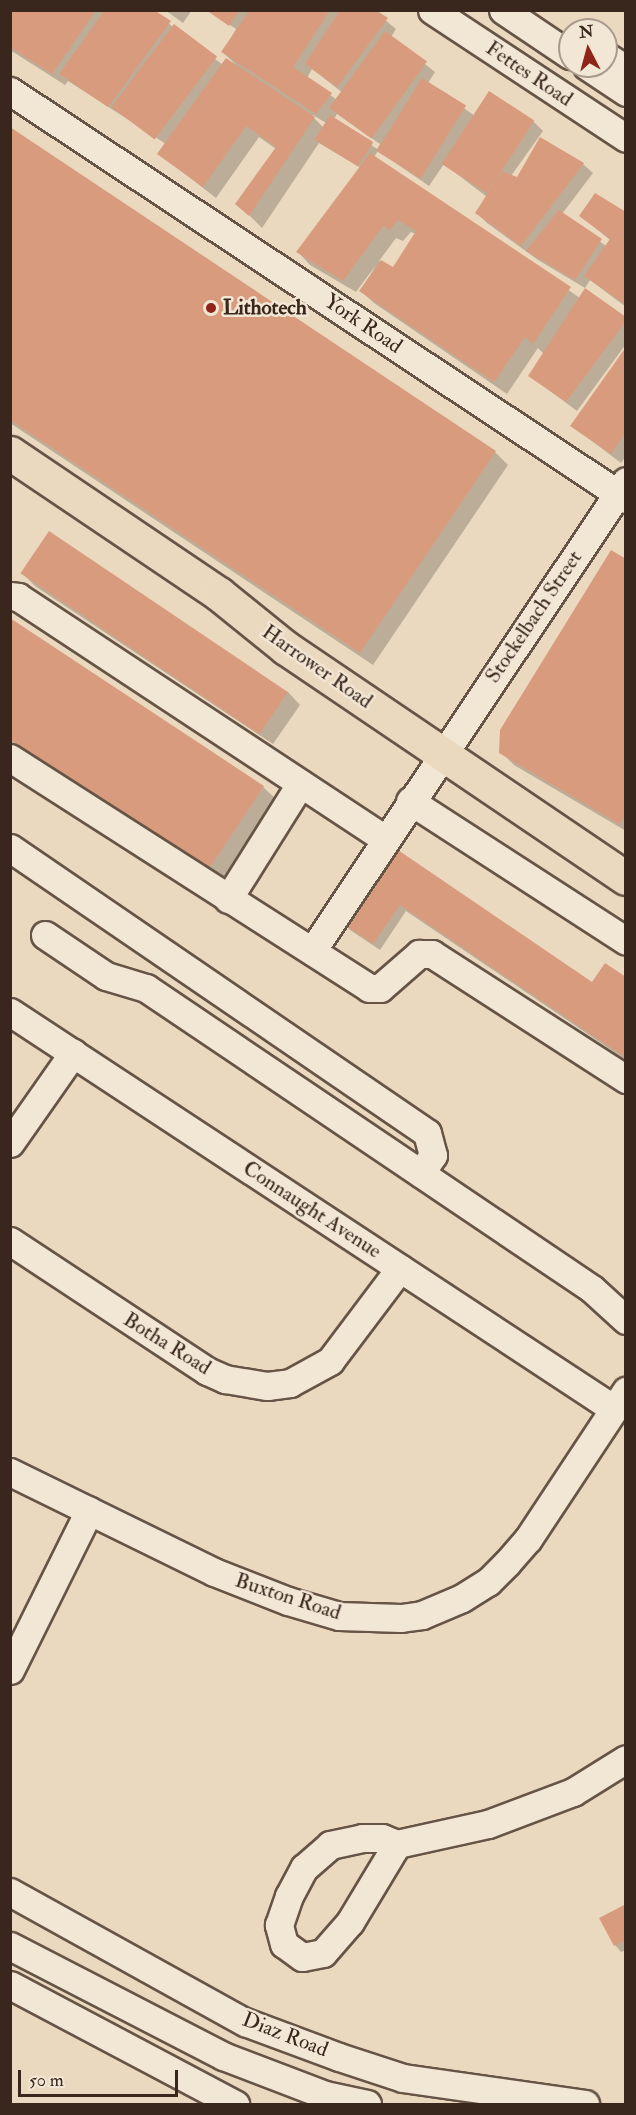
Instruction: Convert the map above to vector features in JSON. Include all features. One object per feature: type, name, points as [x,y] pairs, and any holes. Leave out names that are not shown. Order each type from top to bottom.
[{"type":"main road","name":"Harrower Road","points":[[10,437],[449,745],[626,878]]},
{"type":"main road","name":"Harrower Road","points":[[10,453],[219,594],[286,648],[626,852]]},
{"type":"street","name":"Fettes Road","points":[[432,10],[626,138]]},
{"type":"street","points":[[466,10],[626,118]]},
{"type":"street","points":[[503,10],[558,47]]},
{"type":"street","points":[[537,10],[558,24]]},
{"type":"street","points":[[605,78],[626,92]]},
{"type":"street","name":"York Road","points":[[10,91],[623,491]]},
{"type":"street","name":"Stockelbach Street","points":[[312,951],[410,801],[623,491]]},
{"type":"street","points":[[10,596],[18,597],[385,839]]},
{"type":"street","points":[[10,758],[369,988],[380,988],[419,954],[432,954],[626,1079]]},
{"type":"street","points":[[228,898],[300,783]]},
{"type":"street","points":[[410,801],[626,941]]},
{"type":"street","points":[[10,848],[167,958],[427,1133],[433,1155],[421,1173]]},
{"type":"street","points":[[45,934],[106,976],[146,988],[592,1288],[626,1320]]},
{"type":"street","points":[[146,988],[167,958]]},
{"type":"street","name":"Connaught Avenue","points":[[10,1012],[400,1268],[620,1400]]},
{"type":"street","points":[[10,1143],[73,1053]]},
{"type":"street","name":"Botha Road","points":[[10,1240],[207,1371],[225,1379],[267,1386],[290,1383],[330,1361],[400,1268]]},
{"type":"street","name":"Buxton Road","points":[[10,1472],[214,1572],[315,1610],[377,1620],[422,1615],[462,1598],[488,1582],[507,1563],[528,1539],[620,1400]]},
{"type":"street","points":[[10,1670],[89,1511]]},
{"type":"street","points":[[398,1844],[350,1922],[323,1953],[302,1957],[284,1944],[279,1925],[283,1911],[304,1869],[316,1854],[330,1845],[362,1838],[382,1838],[398,1844],[488,1824],[573,1792],[626,1759]]},
{"type":"street","name":"Diaz Road","points":[[10,1892],[245,2022],[339,2057],[403,2078],[585,2104]]},
{"type":"street","name":"Diaz Road","points":[[10,1946],[223,2056],[323,2100],[367,2104]]},
{"type":"street","points":[[10,1985],[235,2104]]},
{"type":"street","points":[[323,2100],[339,2057]]},
{"type":"building","points":[[10,10],[96,10],[52,74],[10,47]]},
{"type":"building","points":[[105,10],[154,10],[171,21],[108,107],[59,74]]},
{"type":"building","points":[[206,10],[240,10],[229,26]]},
{"type":"building","points":[[250,10],[330,10],[293,67],[332,93],[316,114],[221,52]]},
{"type":"building","points":[[340,10],[376,10],[388,18],[337,87],[305,64]]},
{"type":"building","points":[[174,24],[217,56],[155,140],[111,107]]},
{"type":"building","points":[[385,31],[427,62],[371,138],[329,108]]},
{"type":"building","points":[[226,58],[315,117],[249,216],[235,204],[276,147],[246,126],[203,187],[157,154]]},
{"type":"building","points":[[422,78],[466,106],[421,178],[376,151]]},
{"type":"building","points":[[489,91],[534,120],[487,193],[442,164]]},
{"type":"building","points":[[330,115],[373,142],[358,167],[315,140]]},
{"type":"building","points":[[10,127],[496,451],[360,653],[10,420]]},
{"type":"building","points":[[540,137],[584,163],[521,246],[475,213],[502,171],[517,177]]},
{"type":"building","points":[[370,153],[571,287],[533,344],[525,337],[494,382],[359,291],[381,260],[393,267],[416,231],[398,220],[390,230],[383,226],[343,281],[296,252]]},
{"type":"building","points":[[595,193],[626,212],[626,305],[584,276],[610,239],[579,216]]},
{"type":"building","points":[[559,210],[602,239],[575,280],[526,251]]},
{"type":"building","points":[[585,288],[626,317],[626,321],[566,402],[528,376]]},
{"type":"building","points":[[626,347],[626,432],[611,454],[570,426]]},
{"type":"building","points":[[49,531],[288,692],[259,734],[20,573]]},
{"type":"building","points":[[611,550],[626,559],[626,816],[619,824],[499,753],[500,730]]},
{"type":"building","points":[[10,618],[264,786],[208,870],[10,739]]},
{"type":"building","points":[[395,848],[592,982],[605,963],[626,977],[626,1058],[400,905],[373,944],[342,923]]},
{"type":"building","points":[[626,1904],[626,1940],[614,1946],[599,1918]]},
{"type":"place","name":"Lithotech","points":[[211,308]]}]
